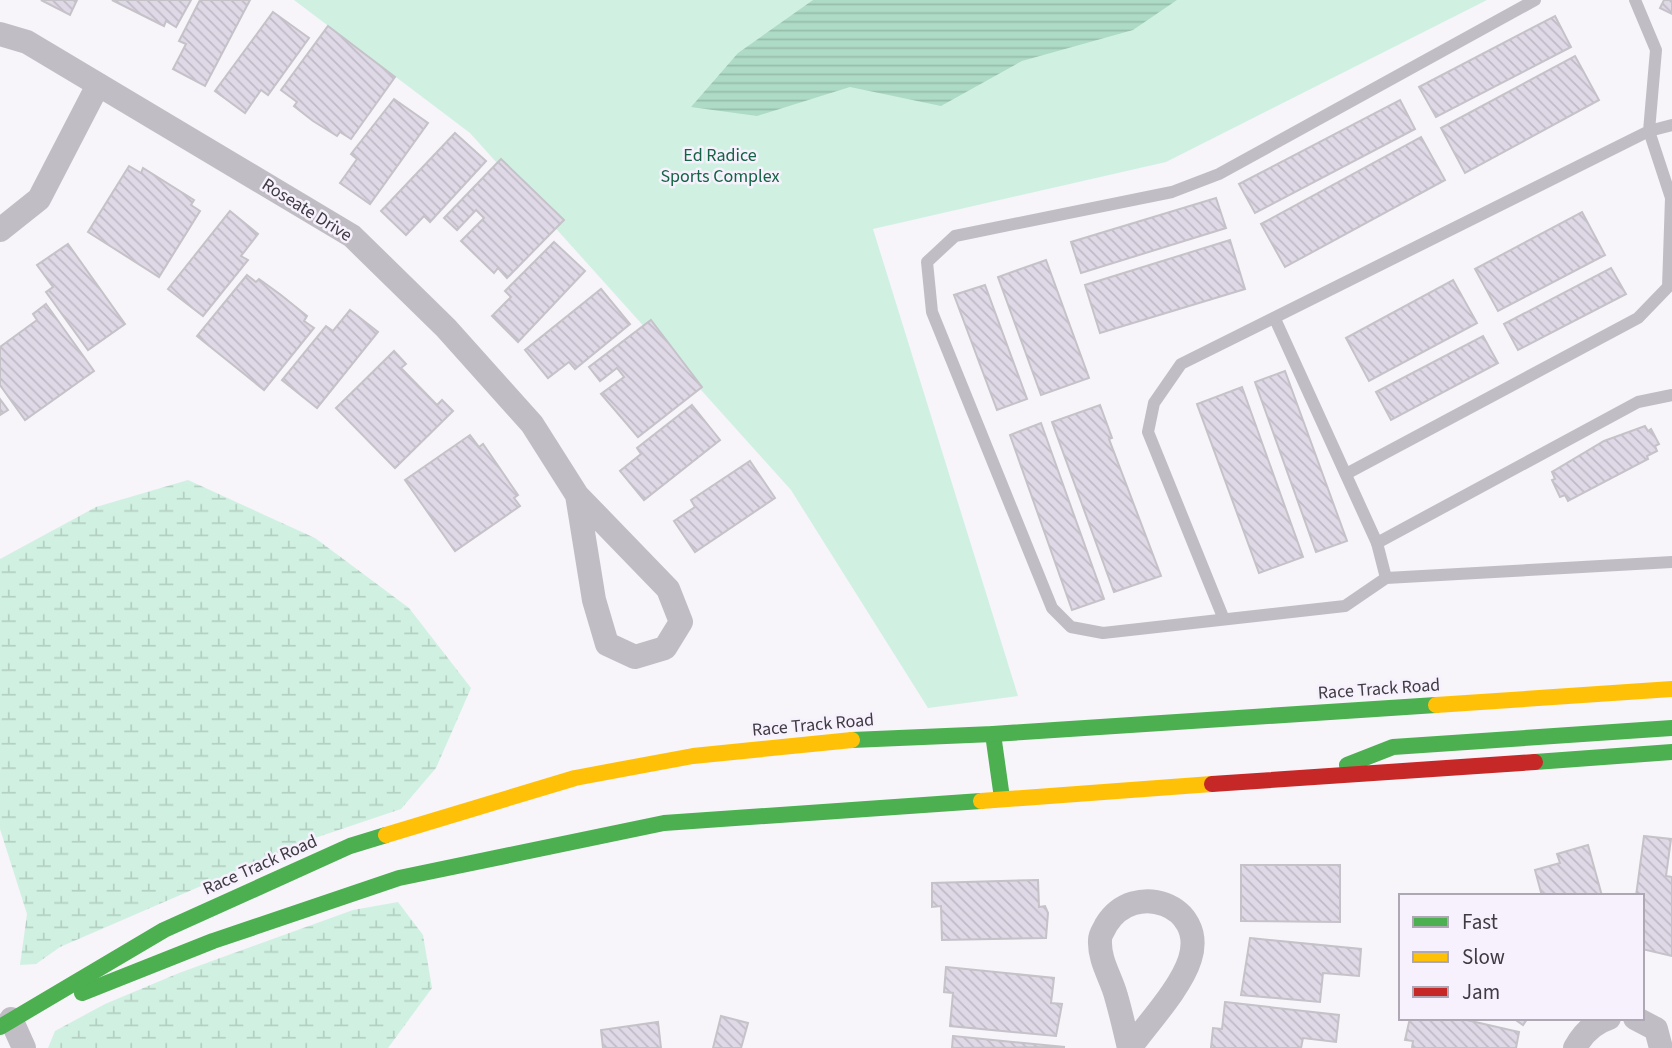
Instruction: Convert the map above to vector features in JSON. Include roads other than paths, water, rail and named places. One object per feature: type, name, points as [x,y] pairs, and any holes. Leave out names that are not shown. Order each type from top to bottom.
[{"type":"main road","name":"Race Track Road","points":[[4,1020],[164,930],[350,846],[575,778],[693,756],[841,740],[993,734],[1672,689]]},
{"type":"main road","points":[[1319,777],[1393,747],[1672,728]]},
{"type":"main road","points":[[993,734],[1002,799]]},
{"type":"main road","points":[[4,1020],[148,969],[213,941],[399,878],[664,823],[1672,752]]},
{"type":"street","name":"Roseate Drive","points":[[0,34],[27,42],[352,236],[446,328],[532,424],[577,495],[668,589],[681,622],[665,648],[635,657],[607,644],[594,600],[577,495]]},
{"type":"street","points":[[0,230],[39,199],[99,85]]},
{"type":"street","points":[[1153,901],[1168,905],[1181,915],[1189,926],[1191,956],[1184,972],[1129,1048],[1116,993],[1104,968],[1100,937],[1111,919],[1123,908],[1153,901]]},
{"type":"street","points":[[4,1020],[24,1048]]},
{"type":"street","points":[[1575,1048],[1582,1035],[1604,1020]]},
{"type":"street","points":[[1638,1020],[1656,1029],[1661,1048]]},
{"type":"lane","points":[[1535,0],[1219,174],[1172,192],[956,236],[927,261],[932,312],[1052,608],[1070,628],[1103,633],[1223,617],[1345,606],[1386,578],[1672,562]]},
{"type":"lane","points":[[1346,474],[1638,318],[1668,287],[1671,198],[1649,131],[1656,50],[1635,0]]},
{"type":"lane","points":[[1223,617],[1148,432],[1154,403],[1181,365],[1649,131],[1672,125]]},
{"type":"lane","points":[[1275,319],[1377,543],[1386,578]]},
{"type":"lane","points":[[1377,543],[1638,402],[1672,395]]},
{"type":"park label","name":"Ed Radice Sports Complex","points":[[720,165]]}]
